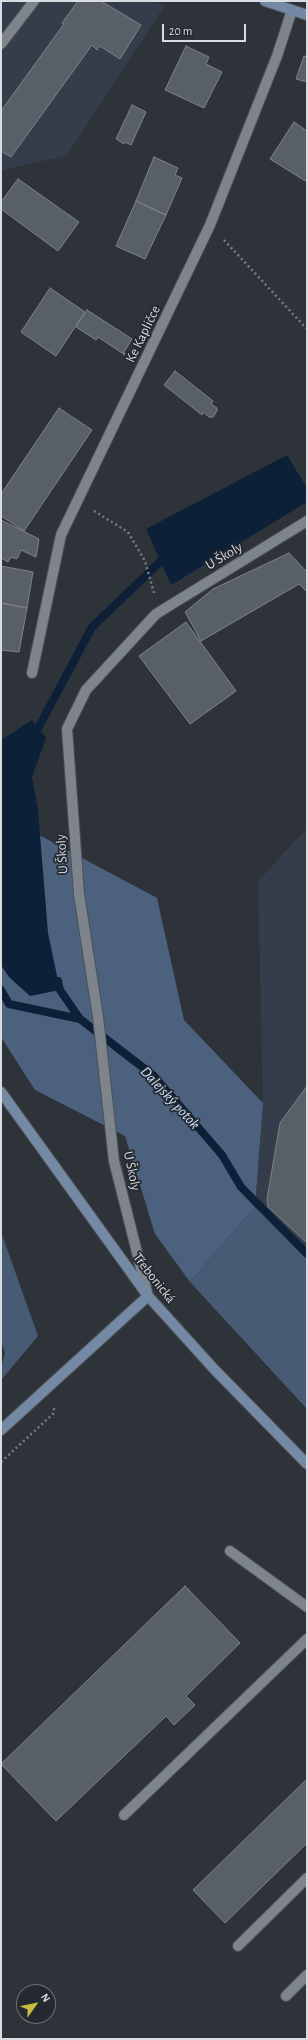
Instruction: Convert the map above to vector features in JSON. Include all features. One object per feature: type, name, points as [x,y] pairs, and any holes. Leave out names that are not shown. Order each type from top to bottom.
[{"type":"street","points":[[1,44],[34,1]]},
{"type":"street","points":[[265,1],[307,15]]},
{"type":"street","name":"Ke Kapličce","points":[[32,673],[61,535],[210,225],[278,56],[292,10]]},
{"type":"street","name":"U Školy","points":[[148,1296],[114,1161],[101,1056],[98,1017],[79,894],[67,729],[86,690],[156,614],[307,521]]},
{"type":"street","name":"Třebonická","points":[[1,1092],[148,1296],[214,1369],[307,1464]]},
{"type":"street","points":[[1,1430],[148,1296]]},
{"type":"street","points":[[230,1552],[307,1607]]},
{"type":"street","points":[[124,1815],[307,1639]]},
{"type":"street","points":[[238,1946],[307,1878]]},
{"type":"street","points":[[286,1996],[307,1976]]},
{"type":"path","points":[[210,225],[307,329]]},
{"type":"path","points":[[76,504],[100,514],[128,532],[145,561],[153,588],[156,614]]},
{"type":"shaded area","points":[[1,1],[151,1],[165,5],[67,155],[1,171]]},
{"type":"shaded area","points":[[287,455],[307,488],[307,502],[171,585],[146,529]]},
{"type":"shaded area","points":[[32,720],[46,738],[32,777],[38,810],[48,933],[60,990],[30,996],[9,977],[1,965],[1,740]]},
{"type":"shaded area","points":[[1,786],[39,835],[157,898],[184,1020],[263,1103],[255,1207],[190,1282],[155,1234],[125,1136],[35,1090],[1,1037]]},
{"type":"shaded area","points":[[307,828],[307,1256],[255,1207],[263,1103],[258,881]]},
{"type":"shaded area","points":[[255,1207],[307,1256],[307,1409],[190,1282]]},
{"type":"shaded area","points":[[1,1232],[38,1336],[1,1380],[1,1367],[5,1354],[1,1339]]},
{"type":"building","points":[[78,1],[101,1],[141,25],[120,59],[100,46],[97,50],[92,45],[11,157],[1,151],[1,111],[64,24],[62,23]]},
{"type":"building","points":[[186,46],[209,57],[206,64],[222,72],[204,108],[165,90]]},
{"type":"building","points":[[304,56],[307,57],[307,82],[296,79]]},
{"type":"building","points":[[132,105],[146,112],[131,145],[125,142],[124,144],[116,139]]},
{"type":"building","points":[[294,122],[307,131],[307,182],[270,159]]},
{"type":"building","points":[[154,157],[178,168],[175,175],[182,178],[166,215],[136,201]]},
{"type":"building","points":[[18,179],[79,222],[58,251],[1,209],[1,202]]},
{"type":"building","points":[[136,201],[166,215],[145,259],[116,246]]},
{"type":"building","points":[[50,288],[85,312],[56,356],[21,332]]},
{"type":"building","points":[[87,310],[132,339],[124,352],[125,355],[98,337],[96,340],[76,327]]},
{"type":"building","points":[[175,371],[213,401],[211,404],[217,408],[217,411],[213,417],[209,417],[203,412],[202,415],[164,385]]},
{"type":"building","points":[[59,408],[92,430],[24,531],[1,516],[1,494]]},
{"type":"building","points":[[1,520],[39,539],[36,557],[21,550],[17,559],[11,557],[8,562],[1,558]]},
{"type":"building","points":[[289,553],[307,572],[307,592],[299,584],[201,641],[185,612],[213,589]]},
{"type":"building","points":[[1,566],[33,572],[27,608],[1,603]]},
{"type":"building","points":[[1,603],[27,608],[19,652],[1,650]]},
{"type":"building","points":[[186,622],[236,691],[190,724],[139,656]]},
{"type":"building","points":[[307,1086],[307,1243],[268,1207],[267,1199],[280,1123]]},
{"type":"building","points":[[185,1586],[240,1643],[186,1696],[195,1705],[174,1725],[166,1716],[56,1821],[1,1764]]},
{"type":"building","points":[[307,1779],[307,1843],[225,1923],[193,1890]]},
{"type":"waterway","points":[[34,736],[92,627],[161,561]]},
{"type":"waterway","points":[[58,981],[60,990],[80,1019]]},
{"type":"waterway","name":"Dalejský potok","points":[[1,990],[9,1004],[80,1019],[154,1076],[222,1155],[241,1187],[307,1254]]}]
